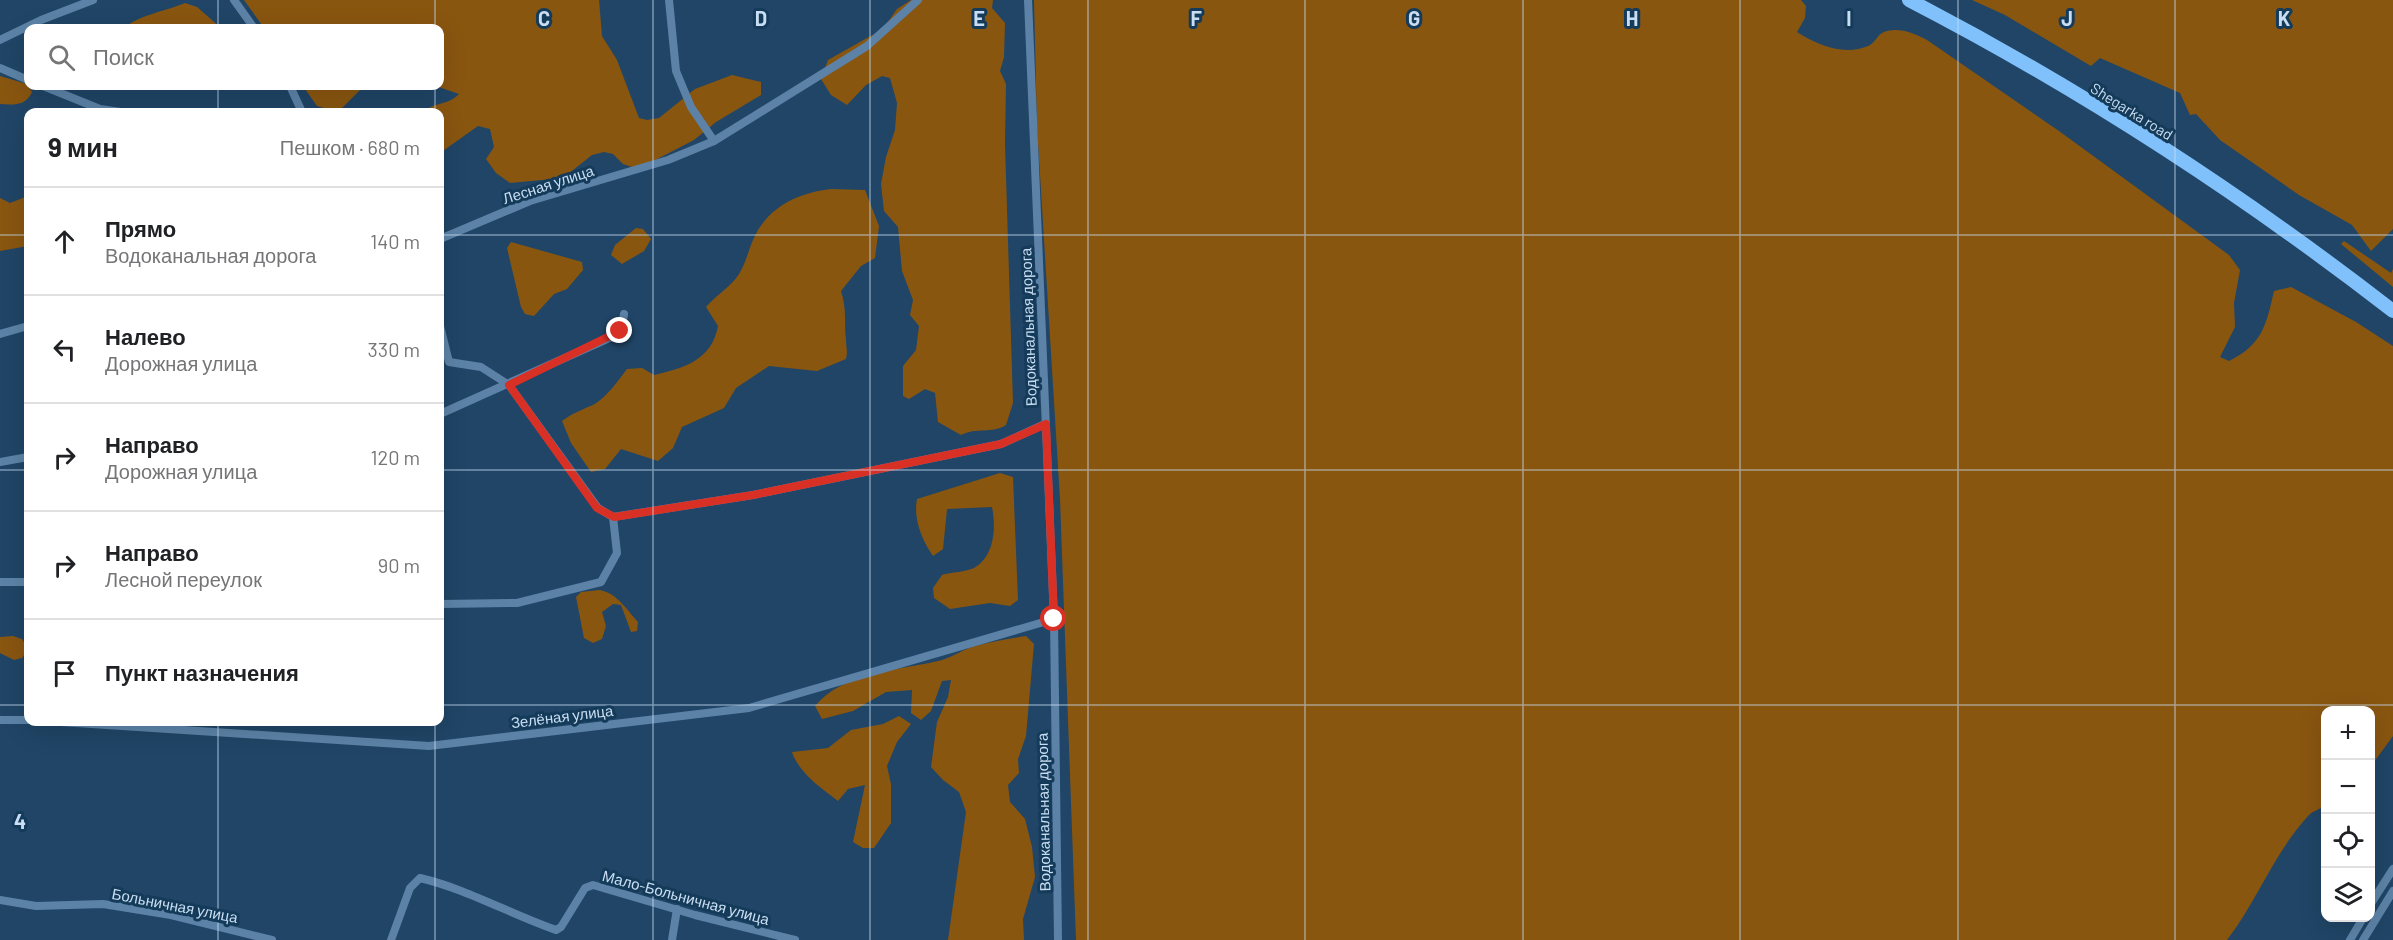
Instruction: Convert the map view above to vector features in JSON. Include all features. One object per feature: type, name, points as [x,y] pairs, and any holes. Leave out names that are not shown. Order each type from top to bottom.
[{"type":"main road","name":"Shegarka road","points":[[1909,0],[2041,73],[2205,176],[2393,311]]},
{"type":"street","points":[[37,24],[93,0]]},
{"type":"street","points":[[234,0],[251,24]]},
{"type":"street","points":[[669,0],[676,71],[691,107],[714,141]]},
{"type":"street","name":"Лесная улица","points":[[444,237],[530,201],[668,160],[714,141],[867,46],[918,0]]},
{"type":"street","name":"Водоканальная дорога","points":[[1028,0],[1054,619],[1058,940]]},
{"type":"street","points":[[0,40],[24,30]]},
{"type":"street","points":[[0,68],[24,78]]},
{"type":"street","points":[[53,90],[98,108]]},
{"type":"street","points":[[292,90],[300,108]]},
{"type":"street","points":[[444,412],[509,385],[616,334],[622,326],[624,314]]},
{"type":"street","points":[[0,334],[24,327]]},
{"type":"street","points":[[444,342],[449,362]]},
{"type":"street","points":[[444,364],[449,362],[481,368],[509,385],[597,508],[614,517],[753,495],[1001,444],[1046,424]]},
{"type":"street","points":[[0,462],[24,458]]},
{"type":"street","points":[[444,604],[517,603],[601,582],[617,553],[614,517]]},
{"type":"street","points":[[0,582],[24,582]]},
{"type":"street","name":"Зелёная улица","points":[[144,726],[429,746],[749,708],[1054,619]]},
{"type":"street","points":[[0,720],[24,720]]},
{"type":"street","points":[[2375,897],[2393,869]]},
{"type":"street","name":"Мало-Больничная улица","points":[[391,940],[410,888],[420,878],[444,883],[526,920],[556,930],[561,927],[585,888],[592,885],[795,940]]},
{"type":"street","points":[[2363,940],[2393,891]]},
{"type":"street","name":"Больничная улица","points":[[0,900],[36,906],[103,904],[171,915],[272,940]]},
{"type":"street","points":[[672,940],[677,909]]},
{"type":"street","points":[[2350,940],[2361,922]]},
{"type":"shaded area","points":[[244,0],[599,0],[602,36],[617,60],[639,118],[647,120],[659,118],[695,89],[732,75],[761,82],[761,95],[716,122],[694,140],[638,169],[623,164],[613,154],[604,152],[592,155],[563,178],[510,183],[496,173],[486,159],[494,147],[490,129],[478,126],[444,150],[444,108],[429,108],[455,98],[459,94],[444,89],[444,24],[261,24]]},
{"type":"shaded area","points":[[911,0],[993,0],[992,8],[1005,23],[1004,57],[1000,71],[1006,84],[1005,144],[1013,403],[1006,425],[1001,428],[972,431],[961,435],[938,422],[935,393],[925,389],[909,399],[903,396],[903,366],[916,350],[919,326],[910,315],[913,300],[902,271],[898,227],[884,211],[881,184],[886,157],[895,130],[897,103],[890,78],[882,76],[866,85],[847,105],[831,95],[821,79],[828,60],[883,29],[897,9]]},
{"type":"shaded area","points":[[1034,0],[1801,0],[1806,6],[1805,18],[1797,32],[1831,48],[1859,49],[1870,45],[1882,33],[1893,30],[1911,33],[1927,40],[2059,131],[2229,255],[2240,270],[2234,303],[2235,327],[2220,357],[2229,361],[2249,348],[2265,324],[2274,291],[2291,287],[2356,322],[2393,346],[2393,736],[2375,761],[2375,706],[2321,706],[2321,808],[2311,814],[2286,844],[2227,940],[1076,940],[1060,499],[1037,126]]},
{"type":"shaded area","points":[[1972,0],[2393,0],[2393,229],[2371,251],[2352,225],[2299,195],[2220,140],[2196,114],[2190,115],[2180,93],[2100,58],[2091,66],[2005,15]]},
{"type":"shaded area","points":[[185,3],[197,7],[216,24],[130,24],[145,16]]},
{"type":"shaded area","points":[[0,76],[24,83],[24,90],[32,92],[26,100],[19,104],[0,104]]},
{"type":"shaded area","points":[[306,90],[360,90],[342,108],[317,106]]},
{"type":"shaded area","points":[[831,189],[865,190],[879,226],[875,258],[861,266],[841,291],[845,310],[846,359],[817,371],[769,366],[736,388],[724,408],[682,427],[673,448],[658,461],[621,449],[605,469],[591,472],[571,443],[562,421],[603,398],[627,369],[642,368],[654,375],[686,365],[703,355],[715,338],[718,326],[706,307],[739,274],[759,228],[775,210],[796,198]]},
{"type":"shaded area","points":[[0,198],[10,203],[24,198],[24,247],[0,251]]},
{"type":"shaded area","points":[[636,228],[643,229],[651,239],[644,251],[622,264],[611,255],[615,245]]},
{"type":"shaded area","points":[[2344,241],[2391,273],[2393,269],[2393,287],[2341,244]]},
{"type":"shaded area","points":[[511,242],[582,262],[583,270],[567,289],[554,294],[534,316],[525,314],[521,307],[507,248]]},
{"type":"shaded area","points":[[1000,473],[1013,477],[1018,600],[1010,606],[990,603],[950,609],[934,598],[933,588],[942,575],[974,568],[981,563],[990,549],[994,532],[992,507],[947,509],[943,549],[933,556],[919,529],[916,514],[917,499]]},
{"type":"shaded area","points":[[600,590],[617,598],[638,622],[637,631],[631,632],[621,605],[613,604],[602,612],[606,626],[602,639],[593,643],[584,638],[576,597],[581,592]]},
{"type":"shaded area","points":[[13,636],[22,639],[24,655],[22,658],[14,660],[0,653],[0,637]]},
{"type":"shaded area","points":[[1026,636],[1034,644],[1026,736],[1018,759],[1019,773],[1008,785],[1010,802],[1025,819],[1032,847],[1035,877],[1023,919],[1024,940],[948,940],[966,812],[959,792],[931,767],[937,722],[948,697],[951,680],[942,681],[931,711],[921,720],[911,713],[912,690],[886,692],[853,711],[822,719],[815,706],[840,686],[872,674],[942,660],[978,645]]},
{"type":"shaded area","points":[[899,716],[911,724],[897,742],[887,766],[891,784],[891,823],[874,848],[863,848],[853,842],[865,785],[848,789],[838,801],[805,773],[792,752],[828,748],[851,730],[883,724]]},
{"type":"route","points":[[620,331],[509,385],[597,508],[614,517],[753,495],[1001,444],[1046,424],[1054,619]]}]
